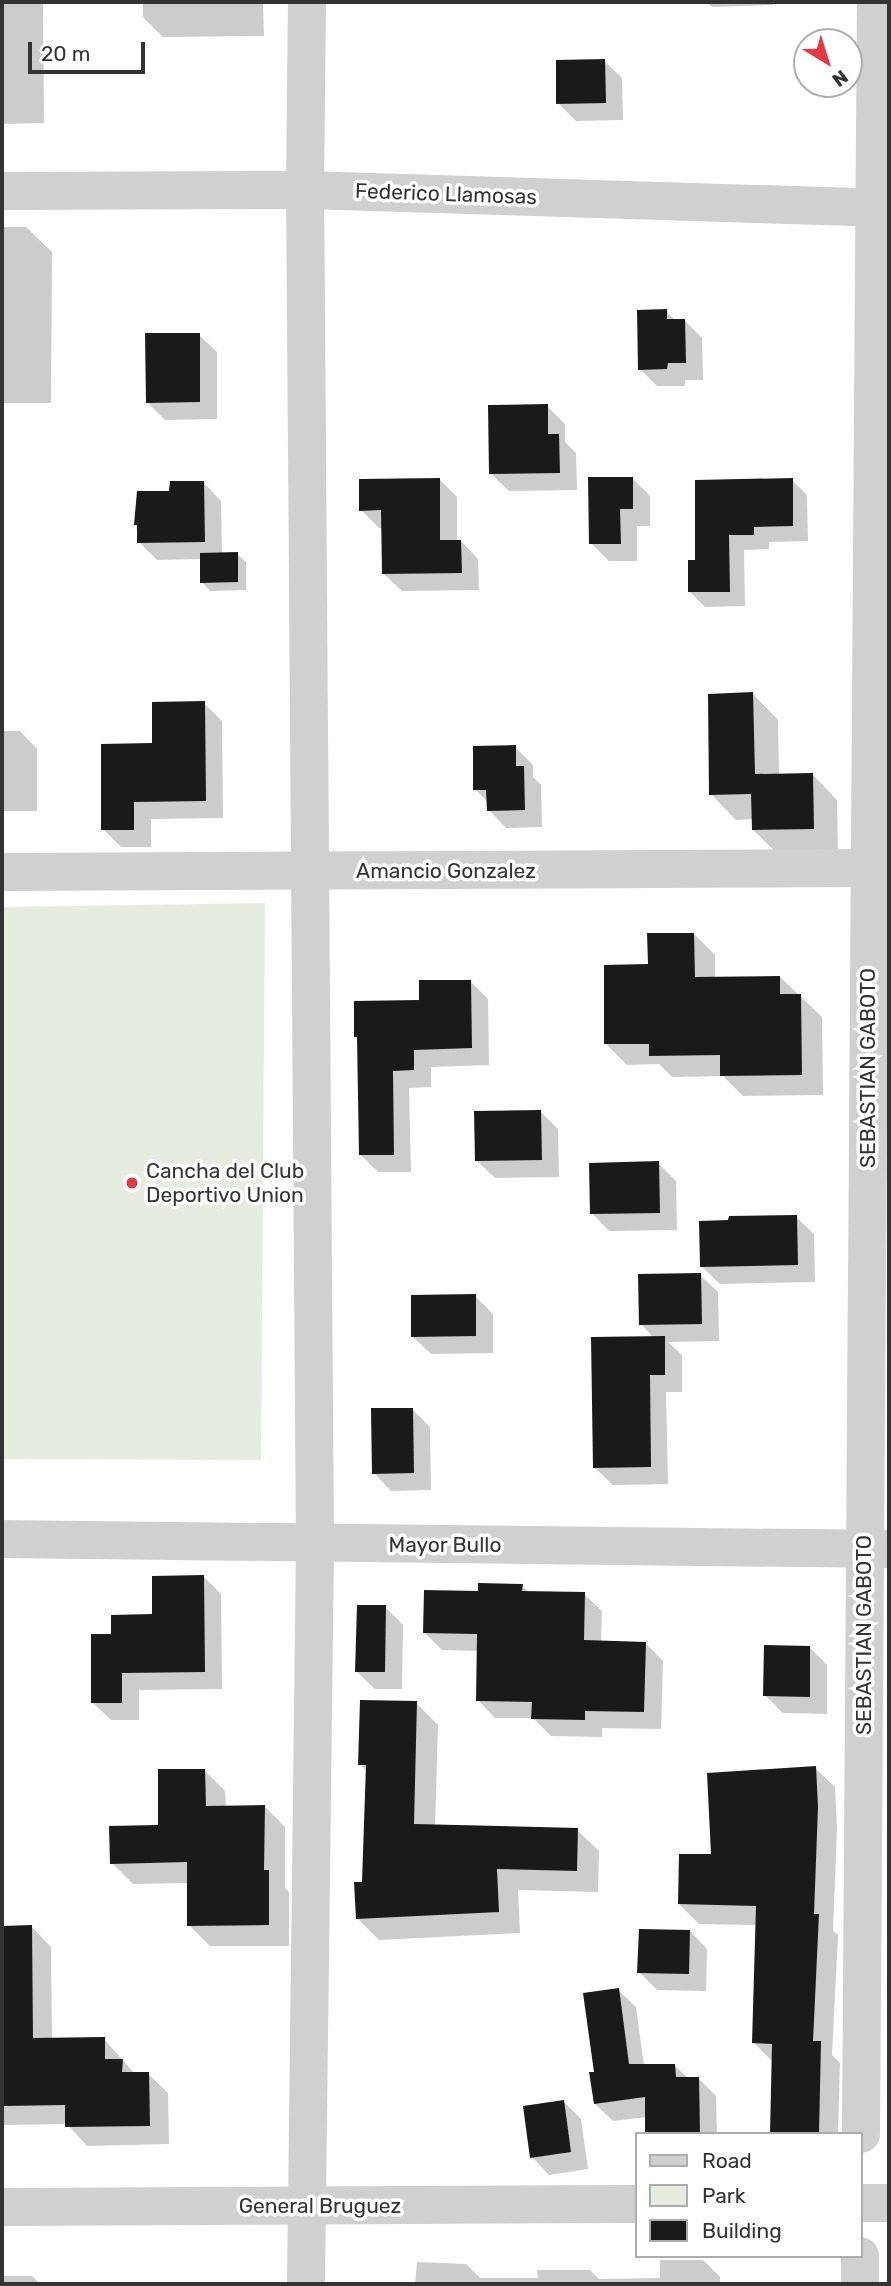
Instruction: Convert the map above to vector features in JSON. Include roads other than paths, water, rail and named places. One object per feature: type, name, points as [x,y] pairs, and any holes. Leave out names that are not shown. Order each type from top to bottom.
[{"type":"street","points":[[306,2284],[315,1544],[305,190],[307,2]]},
{"type":"street","name":"SEBASTIAN GABOTO","points":[[861,2132],[877,1549],[882,207],[876,2]]},
{"type":"street","name":"Federico Llamosas","points":[[2,191],[305,190],[882,207]]},
{"type":"street","name":"Amancio Gonzalez","points":[[2,872],[879,867]]},
{"type":"street","name":"Mayor Bullo","points":[[2,1539],[877,1549]]},
{"type":"street","points":[[863,2203],[889,2203]]},
{"type":"street","name":"General Bruguez","points":[[2,2207],[636,2204]]},
{"type":"street","points":[[860,2258],[860,2284]]},
{"type":"place","name":"Cancha del Club Deportivo Union","points":[[132,1183]]}]
